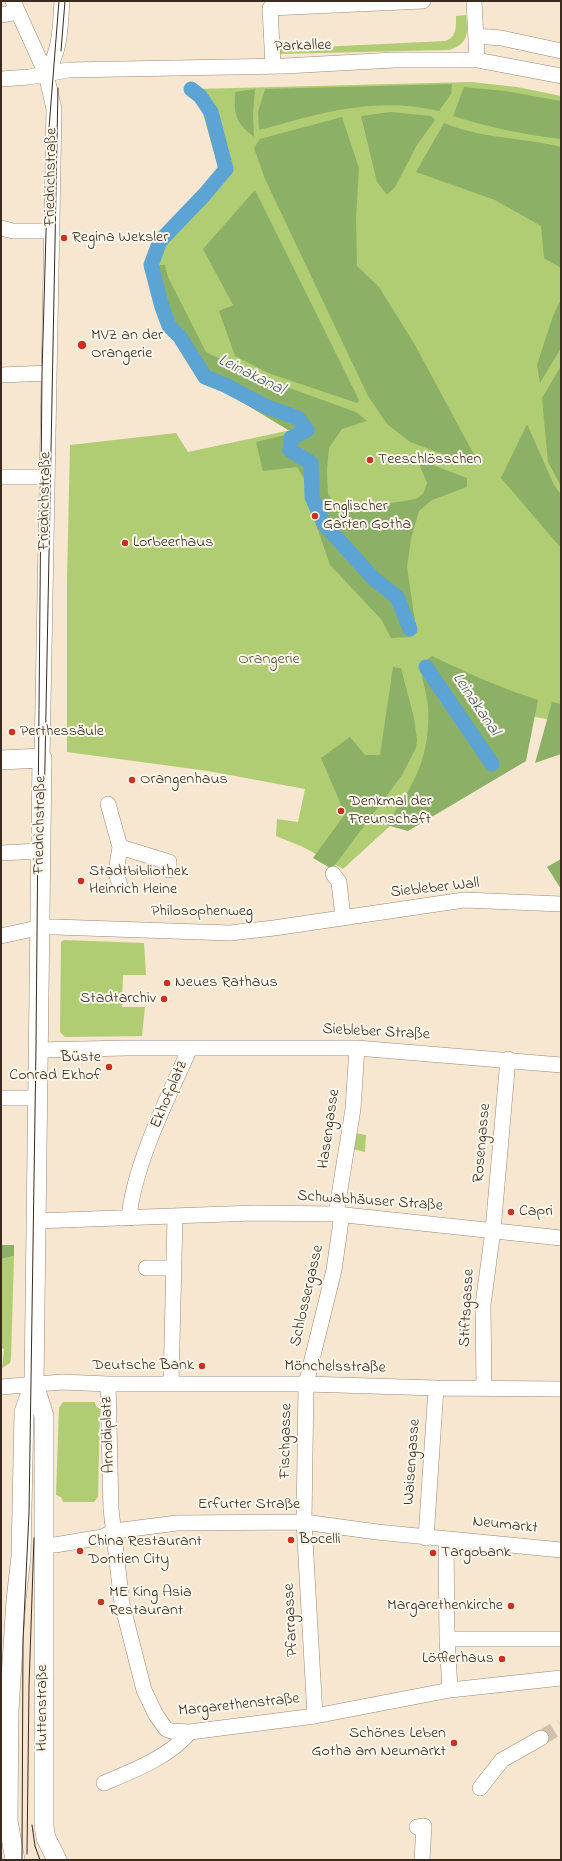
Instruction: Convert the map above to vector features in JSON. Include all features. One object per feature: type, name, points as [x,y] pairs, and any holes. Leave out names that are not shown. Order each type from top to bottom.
[{"type":"main road","points":[[1,760],[42,758]]},
{"type":"main road","name":"Friedrichstraße","points":[[39,928],[42,758]]},
{"type":"main road","points":[[39,928],[37,1098],[42,1221],[34,1384],[44,1416],[49,1552]]},
{"type":"main road","name":"Huttenstraße","points":[[15,1860],[8,1821],[4,1755],[5,1706],[21,1557],[24,1412],[34,1384]]},
{"type":"main road","name":"Huttenstraße","points":[[49,1552],[44,1820],[46,1838],[55,1859]]},
{"type":"street","points":[[46,74],[54,60],[57,50],[62,1]]},
{"type":"street","points":[[273,66],[270,8],[423,1]]},
{"type":"street","points":[[474,1],[477,60]]},
{"type":"street","points":[[1,15],[15,6]]},
{"type":"street","name":"Friedrichstraße","points":[[15,6],[46,74],[54,109],[42,758]]},
{"type":"street","points":[[476,36],[501,38],[561,51]]},
{"type":"street","name":"Parkallee","points":[[1,79],[68,70],[273,66],[394,60],[477,60],[561,76]]},
{"type":"street","points":[[1,228],[6,231],[51,231]]},
{"type":"street","points":[[1,375],[48,373]]},
{"type":"street","points":[[1,477],[47,477]]},
{"type":"street","points":[[108,804],[120,846],[116,872],[120,886]]},
{"type":"street","points":[[120,846],[169,862],[169,870]]},
{"type":"street","points":[[1,852],[40,851]]},
{"type":"street","points":[[333,874],[338,882],[343,918]]},
{"type":"street","name":"Siebleber Wall","points":[[343,918],[464,900],[558,904]]},
{"type":"street","name":"Philosophenweg","points":[[1,936],[39,928],[55,927],[230,933],[343,918]]},
{"type":"street","name":"Ekhofplatz","points":[[38,1050],[190,1048],[147,1147],[130,1203],[129,1218]]},
{"type":"street","name":"Siebleber Straße","points":[[190,1048],[358,1048],[508,1059],[561,1065]]},
{"type":"street","name":"Hasengasse","points":[[339,1214],[353,1109],[358,1048]]},
{"type":"street","name":"Rosengasse","points":[[493,1230],[508,1059]]},
{"type":"street","points":[[1,1098],[37,1098]]},
{"type":"street","name":"Schwabhäuser Straße","points":[[175,1217],[254,1213],[339,1214],[561,1238]]},
{"type":"street","name":"Schlossergasse","points":[[306,1384],[334,1270],[339,1214]]},
{"type":"street","points":[[42,1221],[175,1217],[171,1384]]},
{"type":"street","name":"Stiftsgasse","points":[[484,1388],[483,1305],[493,1230]]},
{"type":"street","points":[[146,1268],[174,1268]]},
{"type":"street","name":"Arnoldiplatz","points":[[34,1384],[62,1382],[108,1384],[111,1509],[115,1531]]},
{"type":"street","points":[[1,1387],[34,1384]]},
{"type":"street","name":"Mönchelsstraße","points":[[108,1384],[306,1384],[436,1388],[561,1389]]},
{"type":"street","name":"Fischgasse","points":[[304,1522],[306,1384]]},
{"type":"street","name":"Waisengasse","points":[[426,1538],[436,1388]]},
{"type":"street","name":"Erfurter Straße","points":[[49,1552],[102,1537],[115,1531],[177,1523],[304,1522],[426,1538],[446,1539]]},
{"type":"street","name":"Pfarrgasse","points":[[304,1522],[315,1716]]},
{"type":"street","name":"Margarethenstraße","points":[[115,1531],[122,1604],[144,1690],[156,1715],[166,1729],[190,1732],[315,1716],[450,1690],[561,1678]]},
{"type":"street","points":[[446,1539],[447,1639],[450,1690]]},
{"type":"street","name":"Neumarkt","points":[[446,1539],[561,1550]]},
{"type":"street","points":[[447,1639],[561,1639]]},
{"type":"street","points":[[104,1783],[140,1768],[180,1743],[190,1732]]},
{"type":"street","points":[[480,1788],[502,1760],[541,1738]]},
{"type":"street","points":[[6,1860],[8,1821]]},
{"type":"street","points":[[417,1827],[424,1826],[422,1860]]},
{"type":"green space","points":[[466,15],[466,37],[460,45],[449,50],[277,54],[278,49],[445,41],[454,34],[456,28],[456,16]]},
{"type":"green space","name":"Englischer Garten Gotha","points":[[471,82],[517,87],[561,96],[561,722],[444,699],[434,775],[390,826],[343,869],[303,847],[276,836],[277,819],[298,822],[305,789],[208,771],[67,752],[67,579],[70,445],[176,433],[188,452],[291,430],[203,380],[167,330],[149,265],[158,239],[191,206],[219,170],[196,89]]},
{"type":"green space","points":[[452,84],[451,94],[439,111],[392,105],[348,108],[259,130],[258,112],[265,89]]},
{"type":"green space","points":[[464,87],[505,91],[561,101],[561,139],[506,130],[453,116]]},
{"type":"green space","points":[[255,89],[253,114],[254,137],[243,127],[237,118],[235,92]]},
{"type":"green space","points":[[391,112],[431,116],[435,120],[417,145],[395,187],[387,195],[377,182],[361,116]]},
{"type":"green space","points":[[342,117],[359,168],[356,218],[357,266],[379,287],[415,345],[474,454],[472,457],[456,459],[410,442],[387,424],[368,396],[265,179],[254,148],[260,139]]},
{"type":"green space","points":[[444,123],[487,135],[561,147],[561,268],[544,258],[541,226],[495,200],[416,172]]},
{"type":"green space","points":[[255,190],[359,400],[357,403],[268,373],[235,356],[219,311],[233,305],[203,249]]},
{"type":"green space","points":[[150,265],[165,265],[168,277],[206,352],[256,376],[356,412],[367,421],[342,429],[329,448],[327,469],[328,495],[338,505],[355,513],[379,505],[416,499],[423,494],[427,483],[417,459],[467,478],[467,487],[432,500],[419,511],[411,539],[407,567],[416,628],[410,637],[391,638],[381,619],[330,565],[307,498],[306,482],[297,467],[263,471],[256,442],[293,433],[204,379],[168,329]]},
{"type":"green space","points":[[561,299],[561,348],[540,383],[537,365],[553,316]]},
{"type":"green space","points":[[561,366],[561,486],[548,462],[542,398]]},
{"type":"green space","points":[[527,424],[554,485],[561,495],[561,548],[501,478]]},
{"type":"green space","points":[[432,656],[484,680],[538,700],[526,761],[408,831],[386,825],[405,797],[419,770],[423,756],[427,740],[428,706],[421,664]]},
{"type":"green space","points":[[393,667],[401,668],[414,718],[417,740],[416,748],[402,775],[332,869],[313,858],[345,814],[321,758],[350,737],[365,755],[380,755]]},
{"type":"green space","points":[[552,702],[561,704],[561,754],[535,763]]},
{"type":"green space","points":[[561,859],[561,889],[547,867]]},
{"type":"green space","points":[[64,940],[144,943],[146,975],[123,975],[122,1007],[145,1007],[142,1036],[65,1037],[60,1032],[61,942]]},
{"type":"green space","points":[[354,1133],[366,1135],[365,1152],[353,1149]]},
{"type":"green space","points":[[1,1245],[14,1245],[14,1256],[1,1259]]},
{"type":"green space","points":[[14,1256],[11,1358],[10,1363],[2,1368],[4,1349],[1,1348],[1,1259]]},
{"type":"green space","points":[[63,1402],[95,1402],[96,1407],[100,1408],[98,1497],[94,1502],[63,1502],[61,1497],[56,1495],[59,1408]]},
{"type":"waterway","name":"Leinakanal","points":[[191,89],[200,96],[211,112],[226,169],[205,194],[160,241],[151,265],[162,307],[169,326],[180,337],[205,377],[225,385],[265,406],[298,418],[307,430],[291,438],[290,450],[311,463],[312,497],[324,524],[374,579],[397,597],[410,629]]},
{"type":"waterway","name":"Leinakanal","points":[[426,667],[492,764]]},
{"type":"tunnel","points":[[541,1738],[561,1726]]},
{"type":"tram line","points":[[22,1860],[23,1640],[29,1513],[36,1046],[42,373],[49,128],[59,1]]},
{"type":"tram line","points":[[61,51],[65,1]]},
{"type":"tram line","points":[[44,814],[58,88]]},
{"type":"tram line","points":[[27,1854],[29,1686],[34,1538]]},
{"type":"tram line","points":[[32,1825],[35,1846],[40,1860]]},
{"type":"place","name":"Regina Weksler","points":[[64,238]]},
{"type":"place","name":"MVZ an der Orangerie","points":[[82,345]]},
{"type":"place","name":"Teeschlösschen","points":[[370,460]]},
{"type":"place","name":"Englischer Garten Gotha","points":[[315,516]]},
{"type":"place","name":"Lorbeerhaus","points":[[125,543]]},
{"type":"place","name":"Perthessäule","points":[[12,732]]},
{"type":"place","name":"Orangenhaus","points":[[132,780]]},
{"type":"place","name":"Denkmal der Freunschaft","points":[[341,811]]},
{"type":"place","name":"Stadtbibliothek Heinrich Heine","points":[[81,881]]},
{"type":"place","name":"Neues Rathaus","points":[[167,983]]},
{"type":"place","name":"Stadtarchiv","points":[[164,999]]},
{"type":"place","name":"Büste Conrad Ekhof","points":[[109,1067]]},
{"type":"place","name":"Capri","points":[[511,1212]]},
{"type":"place","name":"Deutsche Bank","points":[[202,1366]]},
{"type":"place","name":"Bocelli","points":[[291,1540]]},
{"type":"place","name":"China Restaurant Dontien City","points":[[80,1551]]},
{"type":"place","name":"Targobank","points":[[433,1553]]},
{"type":"place","name":"ME King Asia Restaurant","points":[[101,1602]]},
{"type":"place","name":"Margarethenkirche","points":[[511,1606]]},
{"type":"place","name":"Löfflerhaus","points":[[502,1659]]},
{"type":"place","name":"Schönes Leben Gotha am Neumarkt","points":[[454,1743]]},
{"type":"park label","name":"Orangerie","points":[[269,660]]}]
